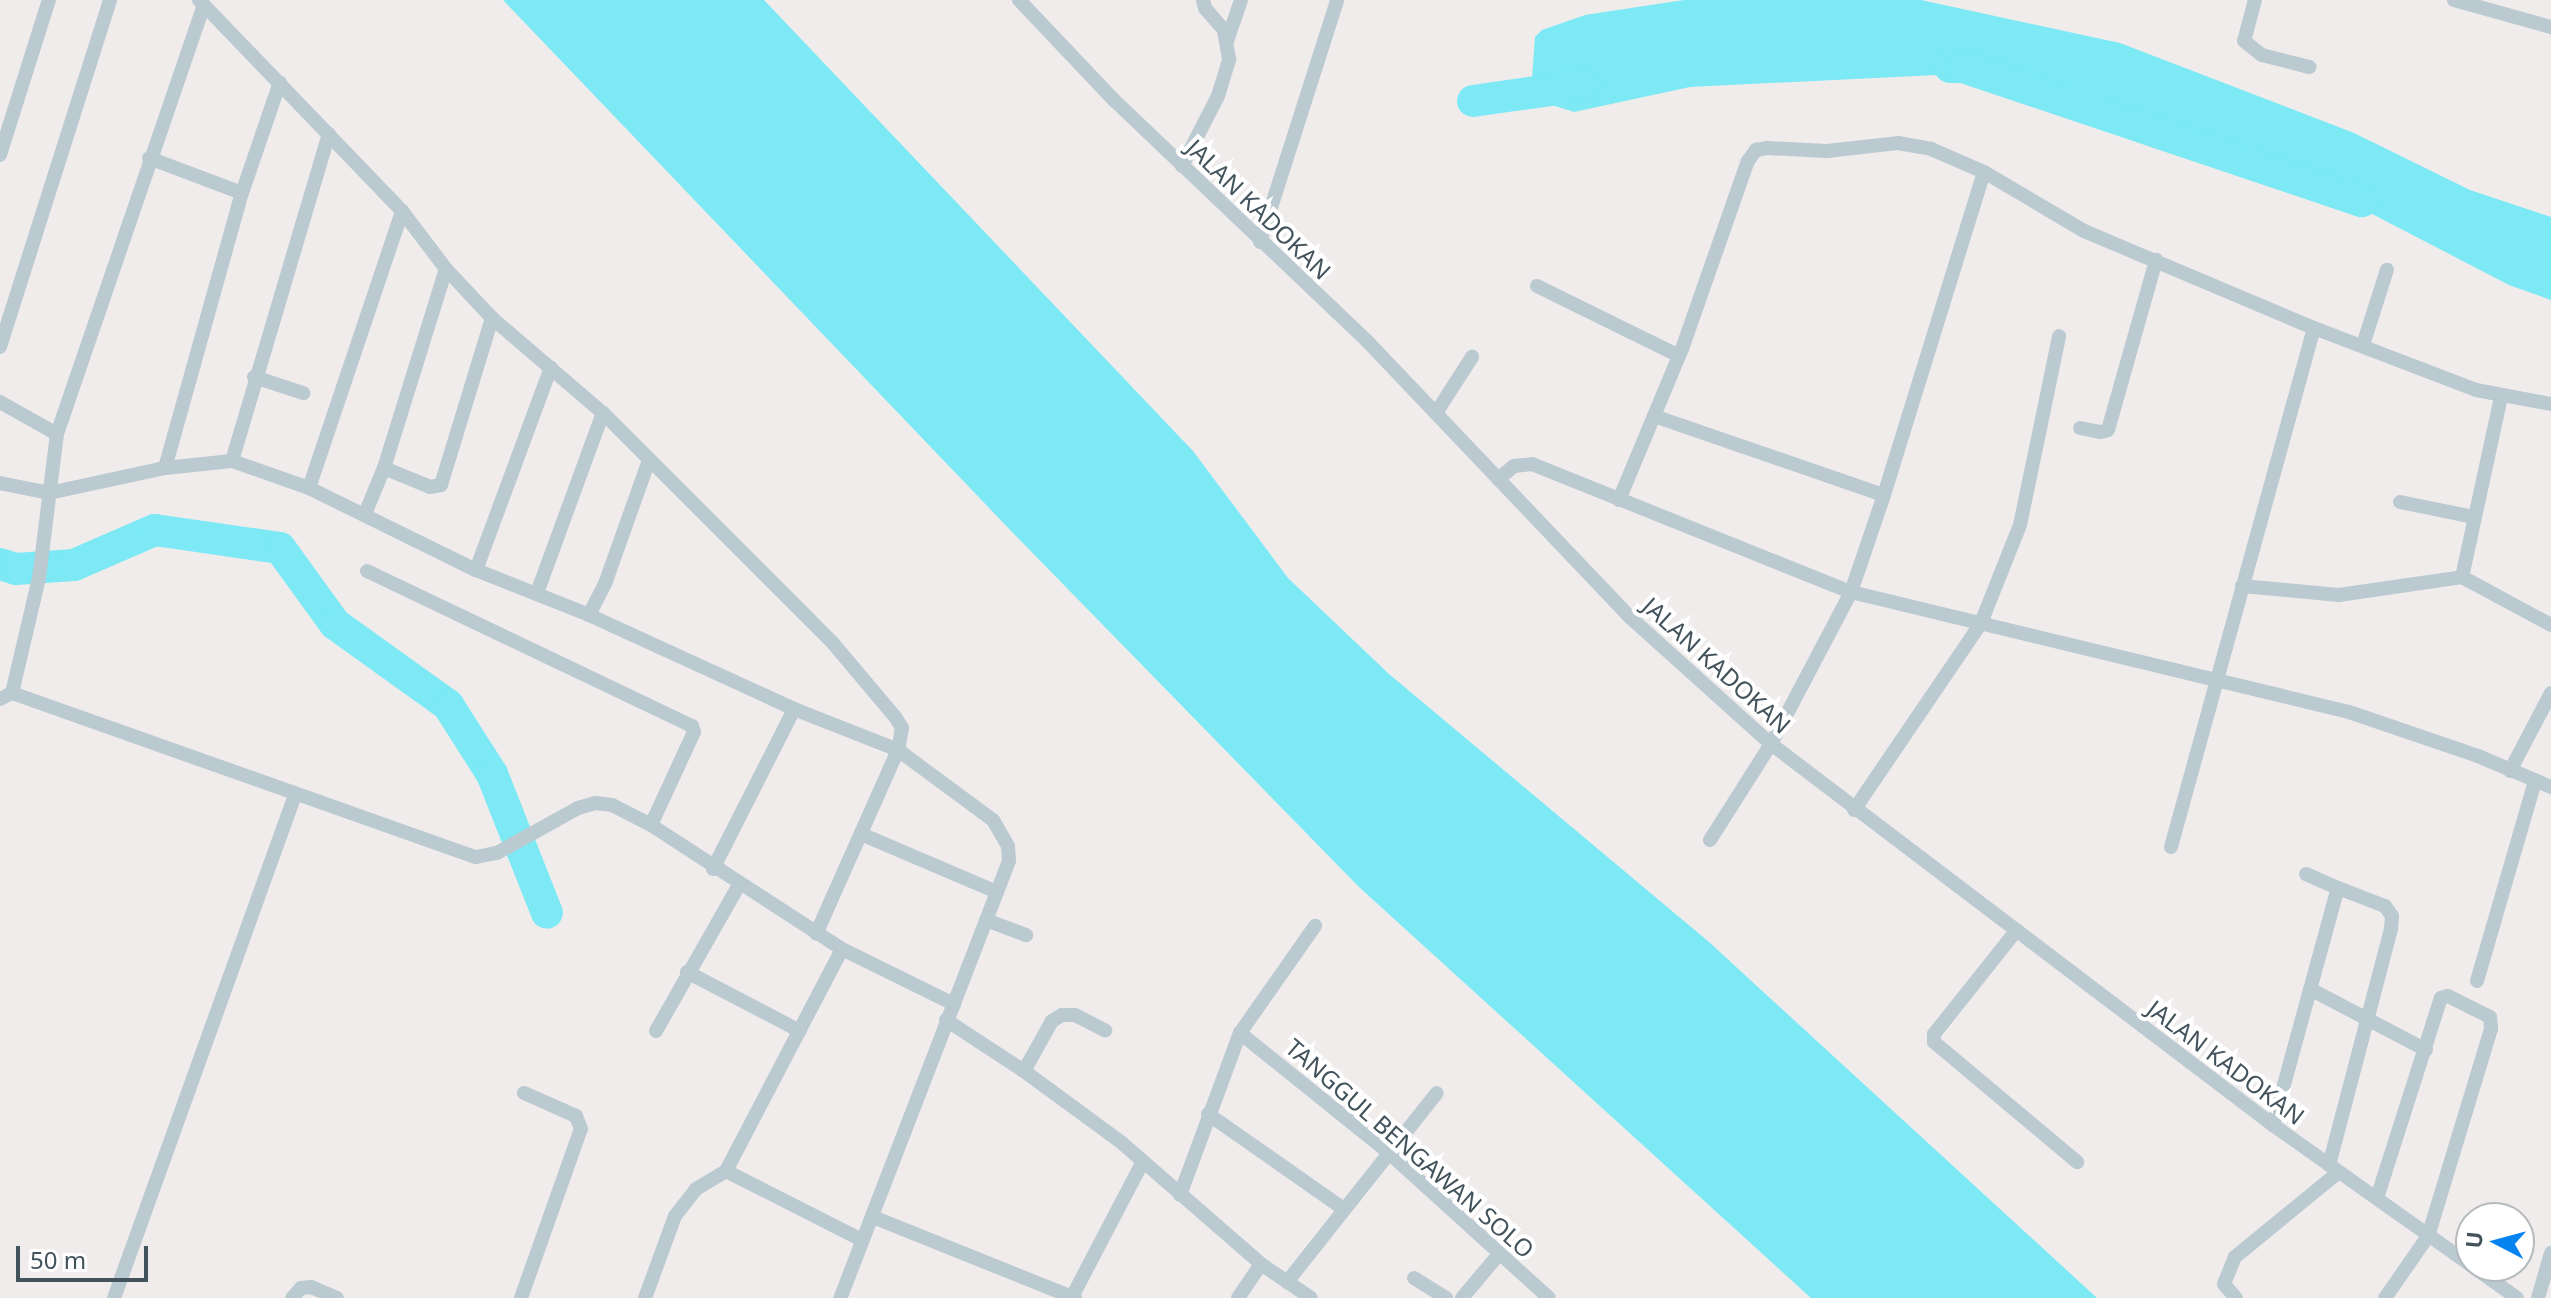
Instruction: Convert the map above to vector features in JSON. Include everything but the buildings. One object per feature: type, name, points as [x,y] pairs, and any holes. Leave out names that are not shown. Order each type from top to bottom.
[{"type":"street","points":[[0,155],[49,0]]},
{"type":"street","points":[[0,347],[110,0]]},
{"type":"street","name":"JALAN KADOKAN","points":[[1019,0],[1182,166],[1333,309],[1436,413],[1632,619],[1771,744],[2273,1125],[2455,1255]]},
{"type":"street","points":[[1182,166],[1226,73],[1227,42],[1224,30],[1205,8],[1203,0]]},
{"type":"street","points":[[1227,42],[1241,0]]},
{"type":"street","points":[[1260,242],[1337,0]]},
{"type":"street","points":[[2255,0],[2244,41],[2262,55],[2309,67]]},
{"type":"street","points":[[2454,0],[2492,5],[2551,27]]},
{"type":"street","points":[[816,934],[898,750],[902,728],[896,718],[832,642],[603,413],[492,318],[446,269],[402,211],[201,3],[57,434],[39,578],[6,696],[476,857],[497,853],[578,808],[595,803],[612,805],[651,825],[713,869],[816,934],[954,1004]]},
{"type":"street","points":[[165,468],[242,193],[280,82]]},
{"type":"street","points":[[232,461],[254,377],[329,134]]},
{"type":"street","points":[[1619,500],[1679,356],[1748,161],[1756,150],[1827,151],[1898,143],[1931,149],[1984,172],[2084,231],[2314,328],[2501,397],[2551,404]]},
{"type":"street","points":[[149,158],[242,193]]},
{"type":"street","points":[[1710,840],[1771,744],[1851,592],[1984,172]]},
{"type":"street","points":[[309,488],[402,211]]},
{"type":"street","points":[[2080,428],[2108,430],[2156,260]]},
{"type":"street","points":[[365,514],[384,468],[446,269]]},
{"type":"street","points":[[2363,345],[2387,270]]},
{"type":"street","points":[[1537,286],[1679,356]]},
{"type":"street","points":[[384,468],[430,487],[441,485],[492,318]]},
{"type":"street","points":[[2171,847],[2314,328]]},
{"type":"street","points":[[1854,810],[1981,623],[2020,525],[2059,336]]},
{"type":"street","points":[[1436,413],[1472,357]]},
{"type":"street","points":[[476,570],[551,367]]},
{"type":"street","points":[[254,377],[303,393]]},
{"type":"street","points":[[2462,577],[2501,397]]},
{"type":"street","points":[[0,402],[57,434]]},
{"type":"street","points":[[537,593],[603,413]]},
{"type":"street","points":[[1654,416],[1884,495]]},
{"type":"street","points":[[589,615],[606,581],[649,460]]},
{"type":"street","points":[[0,483],[49,493],[165,468],[232,461],[309,488],[476,570],[589,615],[794,709],[898,750],[993,820],[1003,833],[1009,861],[840,1298]]},
{"type":"street","points":[[1498,479],[1514,466],[1532,464],[1851,592],[2349,712],[2551,787]]},
{"type":"street","points":[[2400,502],[2474,517]]},
{"type":"street","points":[[367,571],[692,726],[694,732],[651,825]]},
{"type":"street","points":[[2242,586],[2339,595],[2462,577],[2551,625]]},
{"type":"street","points":[[2510,771],[2551,693]]},
{"type":"street","points":[[713,869],[794,709]]},
{"type":"street","points":[[2477,981],[2535,781]]},
{"type":"street","points":[[114,1298],[295,795]]},
{"type":"street","points":[[861,834],[997,892]]},
{"type":"street","points":[[2236,1298],[2224,1284],[2235,1257],[2334,1168],[2392,916],[2385,906],[2306,874]]},
{"type":"street","points":[[656,1031],[739,885]]},
{"type":"street","points":[[2273,1125],[2338,888]]},
{"type":"street","points":[[986,920],[1026,935]]},
{"type":"street","points":[[1180,1195],[1240,1033],[1315,926]]},
{"type":"street","points":[[2016,931],[1934,1034],[1934,1042],[2077,1162]]},
{"type":"street","points":[[645,1298],[675,1216],[687,1197],[720,1175],[842,949]]},
{"type":"street","points":[[687,972],[800,1031]]},
{"type":"street","points":[[2310,989],[2426,1050]]},
{"type":"street","points":[[2377,1198],[2445,996],[2490,1017],[2491,1029],[2428,1236],[2385,1298]]},
{"type":"street","points":[[1024,1071],[1052,1021],[1062,1015],[1075,1015],[1105,1030]]},
{"type":"street","points":[[946,1020],[1024,1071],[1143,1161],[1261,1264],[1311,1298]]},
{"type":"street","name":"TANGGUL BENGAWAN SOLO","points":[[1240,1033],[1388,1152],[1549,1298]]},
{"type":"street","points":[[521,1298],[581,1129],[576,1116],[524,1093]]},
{"type":"street","points":[[1287,1282],[1342,1208],[1437,1093]]},
{"type":"street","points":[[1208,1114],[1342,1208]]},
{"type":"street","points":[[873,1217],[1074,1297],[1143,1161]]},
{"type":"street","points":[[720,1175],[862,1240]]},
{"type":"street","points":[[2538,1298],[2551,1253]]},
{"type":"street","points":[[1462,1298],[1499,1254]]},
{"type":"street","points":[[1238,1298],[1261,1264]]},
{"type":"street","points":[[1414,1278],[1446,1298]]},
{"type":"street","name":"JALAN KADOKAN","points":[[2494,1282],[2517,1298]]},
{"type":"street","points":[[292,1298],[301,1288],[311,1287],[337,1298]]},
{"type":"water","points":[[503,0],[764,0],[1193,451],[1288,578],[1389,674],[1709,942],[2097,1298],[1811,1298],[1359,887],[1014,534]]},
{"type":"water","points":[[1684,0],[1921,0],[2120,43],[2354,133],[2470,190],[2551,217],[2551,300],[2509,285],[2266,159],[2085,91],[2020,79],[1957,74],[1690,87],[1574,112],[1549,104],[1532,78],[1535,37],[1542,30],[1585,15]]},
{"type":"waterway","points":[[1950,67],[1963,67],[2362,201]]},
{"type":"waterway","points":[[1473,101],[1585,85]]},
{"type":"waterway","points":[[0,564],[16,569],[74,565],[155,530],[280,548],[335,624],[448,705],[492,774],[547,913]]}]
